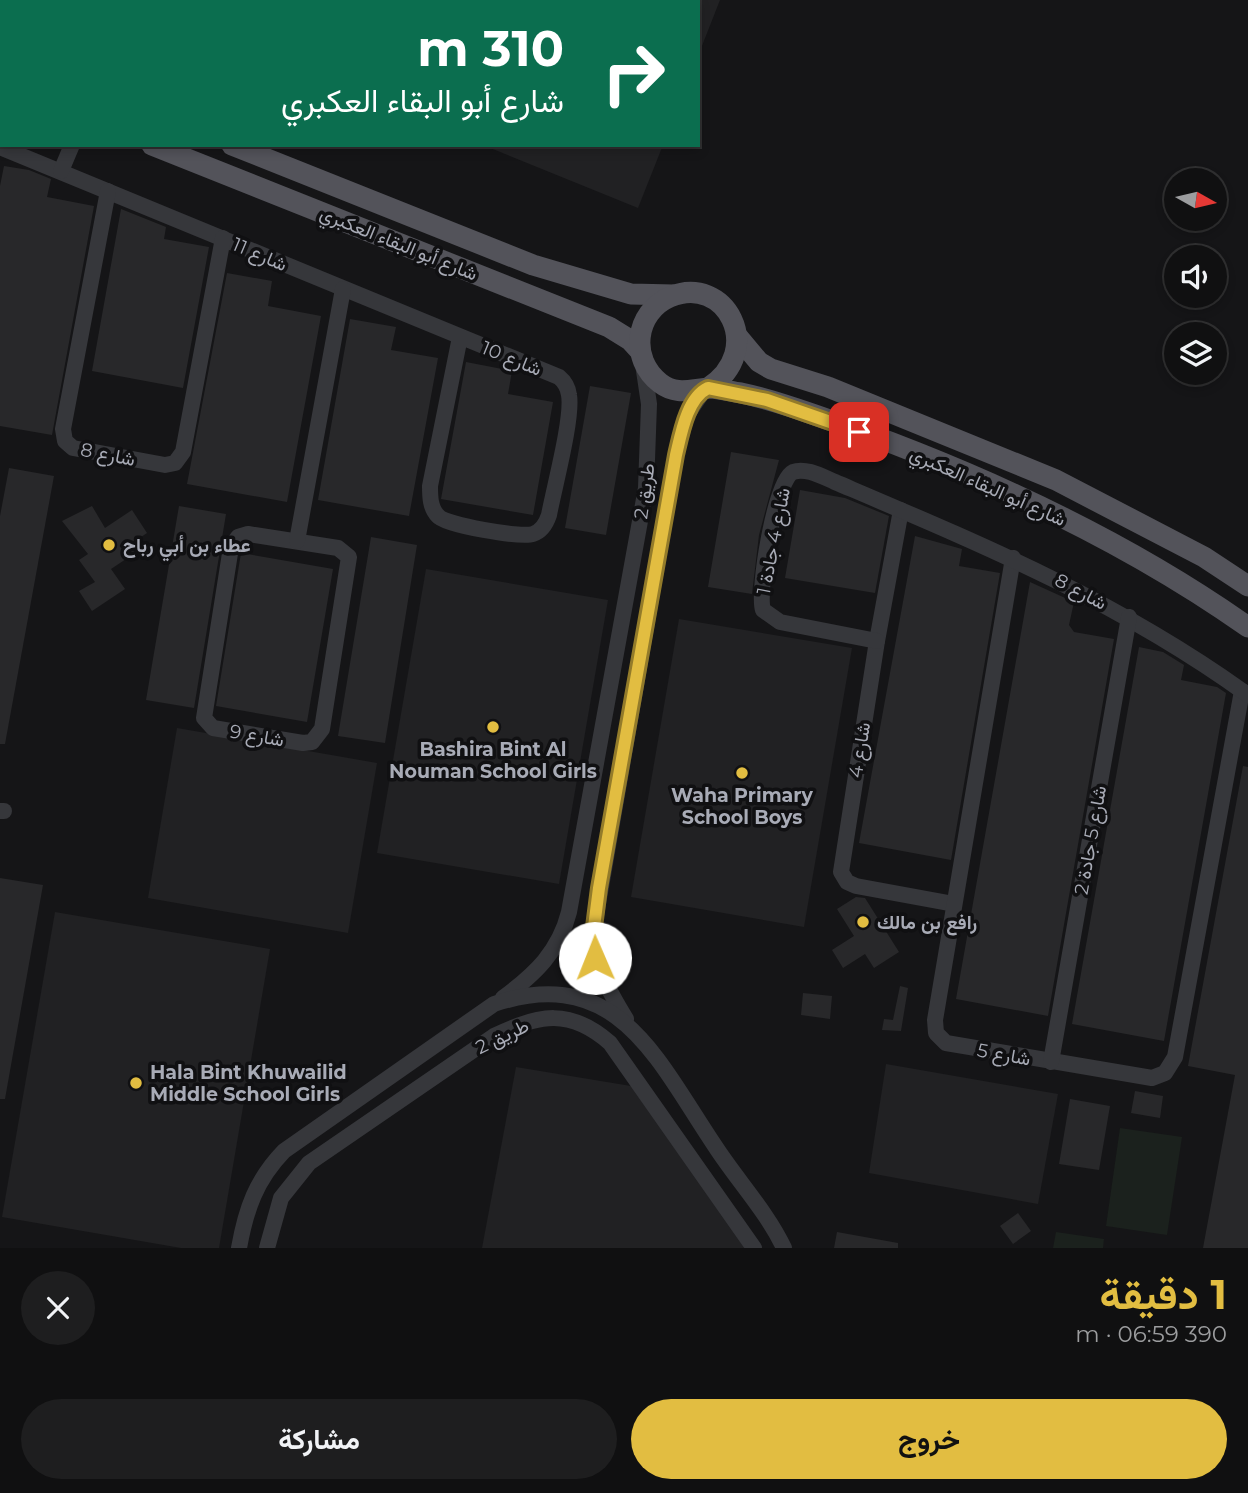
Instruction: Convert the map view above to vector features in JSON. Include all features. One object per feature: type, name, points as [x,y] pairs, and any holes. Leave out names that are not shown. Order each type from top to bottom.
[{"type":"main road","name":"شارع أبو البقاء العكبري","points":[[157,147],[609,327],[631,340],[641,357]]},
{"type":"main road","name":"شارع أبو البقاء العكبري","points":[[237,147],[533,265],[631,294],[673,295]]},
{"type":"main road","points":[[253,183],[278,185],[384,228],[396,223],[393,210]]},
{"type":"main road","points":[[699,294],[711,298],[731,316],[738,337],[732,367],[706,389],[674,390],[656,379],[641,357],[643,324],[650,311],[673,295],[699,294]]},
{"type":"main road","name":"شارع أبو البقاء العكبري","points":[[738,337],[759,362],[772,369],[828,387],[1056,480],[1205,558],[1248,586]]},
{"type":"main road","name":"شارع أبو البقاء العكبري","points":[[706,389],[755,397],[813,414],[928,458],[1050,511],[1180,583],[1248,627]]},
{"type":"main road","points":[[1050,511],[1046,503],[1049,496],[1060,491],[1124,522],[1141,523]]},
{"type":"street","name":"شارع 11","points":[[0,147],[460,337]]},
{"type":"street","points":[[34,161],[39,147]]},
{"type":"street","points":[[61,171],[71,147]]},
{"type":"street","name":"شارع 8","points":[[108,191],[63,429],[65,441],[73,448],[165,465],[179,460],[183,452],[223,238]]},
{"type":"street","points":[[297,541],[343,289]]},
{"type":"street","name":"شارع 10","points":[[460,337],[559,377],[567,386],[570,398],[550,514],[545,526],[535,533],[520,535],[444,521],[432,507],[430,485],[460,337]]},
{"type":"street","name":"طريق 2","points":[[240,1241],[252,1195],[266,1169],[284,1151],[532,975],[555,950],[564,931],[619,641],[649,458],[649,404],[641,357]]},
{"type":"street","name":"طريق 2","points":[[706,389],[687,415],[676,455],[599,888],[594,927],[595,958],[600,974],[629,1024],[668,1076],[784,1248]]},
{"type":"street","name":"شارع 4 جادة 1","points":[[877,641],[780,622],[763,610],[761,593],[775,507],[785,478],[800,471],[901,510]]},
{"type":"street","name":"شارع 8","points":[[901,510],[1013,558],[1129,617],[1245,693]]},
{"type":"street","name":"شارع 4","points":[[901,510],[877,641],[841,872],[847,882],[856,886],[954,904]]},
{"type":"street","name":"شارع 9","points":[[248,534],[297,541],[343,549],[349,557],[320,735],[312,742],[303,743],[213,727],[205,722],[203,713],[231,547],[238,537],[248,534]]},
{"type":"street","name":"شارع 5","points":[[1013,558],[935,1020],[936,1033],[946,1043],[1152,1078],[1170,1069],[1175,1057],[1245,693]]},
{"type":"street","name":"شارع 5 جادة 2","points":[[1051,1062],[1129,617]]},
{"type":"street","points":[[619,641],[626,634],[630,634],[638,636],[643,646]]},
{"type":"street","points":[[574,884],[584,897],[593,895],[599,888]]},
{"type":"street","name":"طريق 2","points":[[494,1004],[537,993],[562,994],[592,1002],[629,1024]]},
{"type":"street","name":"طريق 2","points":[[265,1246],[281,1198],[309,1163],[411,1095],[459,1059],[522,1022],[563,1018],[590,1028],[610,1043],[754,1248]]},
{"type":"street","points":[[444,1038],[439,1051],[443,1058],[459,1059]]},
{"type":"street","points":[[397,1072],[410,1075],[411,1095]]},
{"type":"street","points":[[647,1093],[657,1094],[663,1090],[668,1076]]},
{"type":"street","points":[[671,1128],[680,1112],[695,1116]]},
{"type":"street","points":[[240,1241],[251,1248]]},
{"type":"shaded area","points":[[700,0],[720,0],[700,51]]},
{"type":"shaded area","points":[[488,147],[662,147],[638,208]]},
{"type":"shaded area","name":"Bashira Bint Al Nouman School Girls","points":[[426,569],[608,600],[559,884],[377,853]]},
{"type":"shaded area","name":"Waha Primary School Boys","points":[[679,619],[852,648],[804,927],[631,897]]},
{"type":"shaded area","points":[[177,728],[377,763],[348,933],[148,898]]},
{"type":"shaded area","name":"Hala Bint Khuwailid Middle School Girls","points":[[55,912],[270,949],[219,1248],[181,1248],[2,1217]]},
{"type":"shaded area","points":[[886,1064],[1058,1094],[1038,1204],[869,1173]]},
{"type":"shaded area","points":[[516,1067],[637,1087],[746,1248],[482,1248]]},
{"type":"shaded area","points":[[1120,1128],[1182,1137],[1167,1235],[1106,1226]]},
{"type":"shaded area","points":[[1056,1232],[1104,1239],[1103,1248],[1053,1248]]},
{"type":"building","points":[[4,166],[29,170],[51,179],[47,197],[94,206],[52,435],[0,426],[0,186]]},
{"type":"building","points":[[121,209],[166,227],[164,239],[209,247],[183,388],[92,371]]},
{"type":"building","points":[[227,273],[272,281],[268,306],[321,316],[287,502],[187,484]]},
{"type":"building","points":[[350,319],[396,327],[391,350],[438,358],[409,516],[318,500]]},
{"type":"building","points":[[466,362],[512,371],[508,394],[553,402],[533,515],[441,499]]},
{"type":"building","points":[[590,386],[631,393],[606,535],[565,528]]},
{"type":"building","points":[[731,452],[779,460],[759,535],[752,594],[708,587]]},
{"type":"building","points":[[9,468],[54,476],[5,744],[0,744],[0,516]]},
{"type":"building","points":[[800,490],[845,498],[889,516],[875,593],[785,578]]},
{"type":"building","name":"عطاء بن أبي رباح","points":[[92,506],[105,528],[132,510],[147,533],[135,541],[141,549],[111,569],[125,589],[92,611],[79,591],[95,582],[79,560],[88,554],[62,521]]},
{"type":"building","points":[[179,506],[226,514],[194,708],[146,700]]},
{"type":"building","points":[[915,536],[962,549],[959,566],[1000,573],[951,860],[859,843]]},
{"type":"building","points":[[371,537],[417,545],[385,743],[338,736]]},
{"type":"building","points":[[241,553],[333,569],[307,722],[216,706]]},
{"type":"building","points":[[1030,582],[1074,602],[1069,625],[1074,632],[1114,639],[1048,1016],[956,999]]},
{"type":"building","points":[[1139,647],[1163,652],[1184,665],[1181,680],[1217,687],[1226,693],[1164,1041],[1072,1024]]},
{"type":"building","points":[[1243,766],[1248,767],[1248,1248],[1203,1248],[1235,1075],[1188,1066]]},
{"type":"building","points":[[0,878],[43,885],[5,1099],[0,1099]]},
{"type":"building","name":"رافع بن مالك","points":[[856,897],[865,898],[899,952],[874,968],[865,954],[843,968],[832,950],[854,936],[837,909]]},
{"type":"building","points":[[900,986],[908,988],[901,1031],[882,1030],[884,1019],[893,1020]]},
{"type":"building","points":[[803,993],[832,996],[830,1019],[801,1015]]},
{"type":"building","points":[[1135,1091],[1163,1096],[1160,1118],[1131,1113]]},
{"type":"building","points":[[1070,1099],[1110,1106],[1099,1170],[1059,1164]]},
{"type":"building","points":[[1018,1213],[1031,1231],[1013,1244],[1000,1226]]},
{"type":"building","points":[[837,1232],[898,1243],[898,1248],[834,1248]]},
{"type":"place","name":"عطاء بن أبي رباح","points":[[109,545]]},
{"type":"place","name":"Bashira Bint Al Nouman School Girls","points":[[493,727]]},
{"type":"place","name":"Waha Primary School Boys","points":[[742,773]]},
{"type":"place","name":"رافع بن مالك","points":[[863,922]]},
{"type":"place","name":"Hala Bint Khuwailid Middle School Girls","points":[[136,1083]]},
{"type":"route","points":[[595,958],[593,944],[599,888],[676,455],[687,415],[708,388],[767,400],[859,432]]}]
